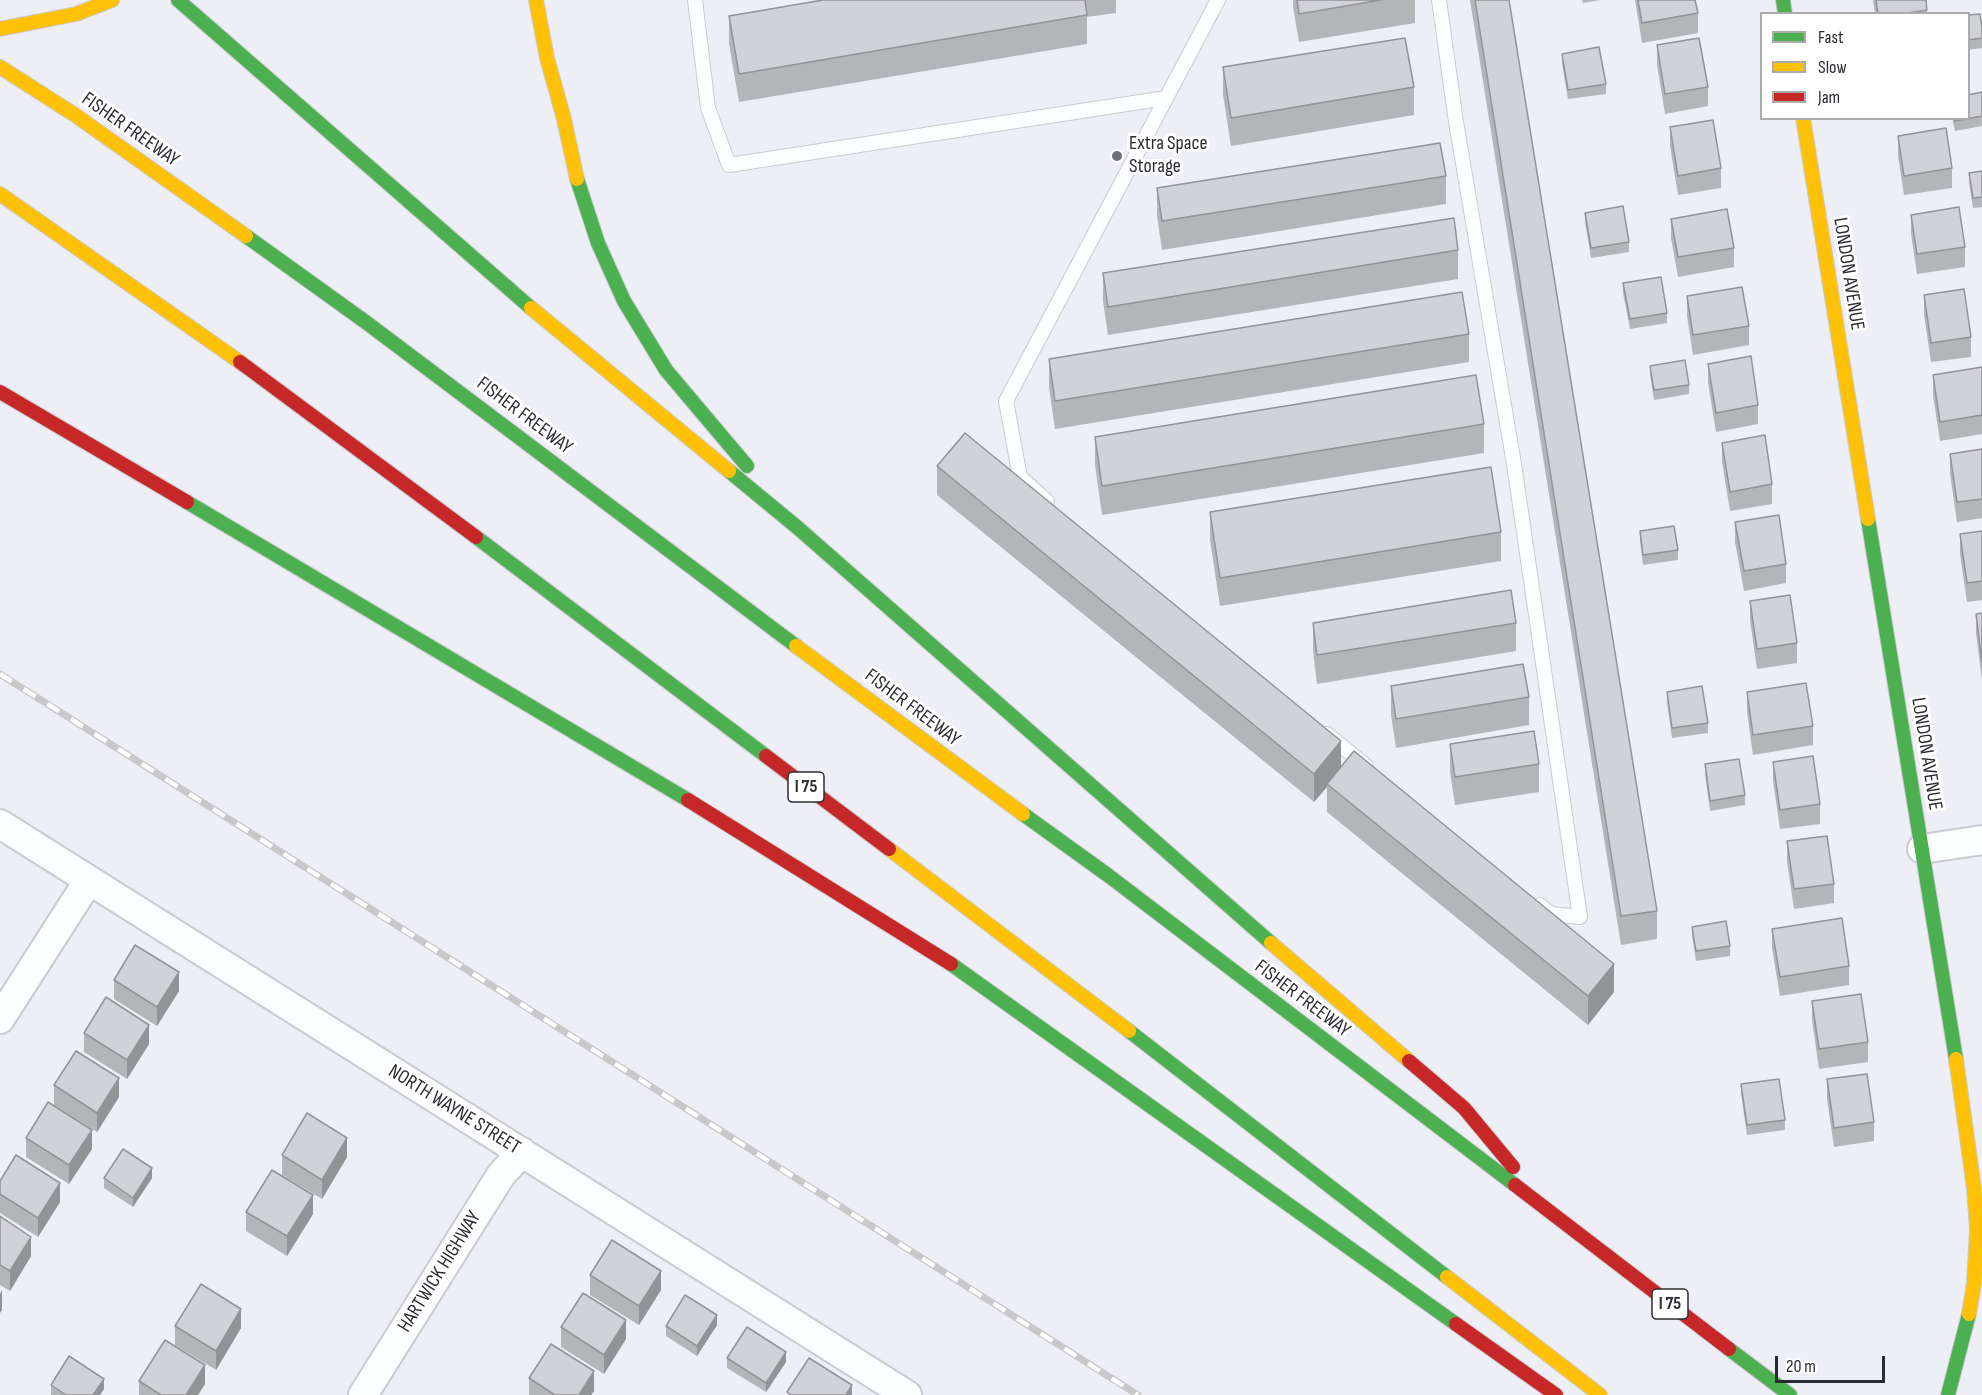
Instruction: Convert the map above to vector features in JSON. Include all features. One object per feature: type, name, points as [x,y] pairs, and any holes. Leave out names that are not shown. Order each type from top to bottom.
[{"type":"main road","points":[[0,29],[76,14],[112,0]]},
{"type":"main road","points":[[178,0],[523,301],[798,528],[1305,974],[1464,1108],[1550,1212]]},
{"type":"main road","points":[[536,0],[547,58],[578,182],[598,243],[624,302],[666,370],[798,528]]},
{"type":"main road","name":"FISHER FREEWAY","points":[[0,67],[75,115],[367,322],[905,728],[1109,876],[1791,1395]]},
{"type":"main road","name":"LONDON AVENUE","points":[[1803,120],[1958,1070],[1975,1198],[1977,1229],[1974,1283],[1967,1324],[1948,1395]]},
{"type":"main road","name":"I 75","points":[[0,194],[192,327],[395,476],[1095,1005],[1600,1395]]},
{"type":"main road","points":[[0,392],[728,824],[951,964],[1557,1395]]},
{"type":"street","name":"NORTH WAYNE STREET","points":[[0,824],[907,1395]]},
{"type":"street","points":[[1922,849],[1982,840]]},
{"type":"street","points":[[0,1019],[89,880]]},
{"type":"street","name":"HARTWICK HIGHWAY","points":[[363,1395],[501,1175],[522,1152]]},
{"type":"lane","points":[[695,0],[708,108],[729,165],[1166,98]]},
{"type":"lane","points":[[1054,508],[1020,477],[1006,401],[1218,0]]},
{"type":"lane","points":[[1439,0],[1456,122],[1516,476],[1580,917],[1551,914],[1532,899]]},
{"type":"lane","points":[[1321,729],[1376,775]]},
{"type":"building","points":[[823,0],[1085,0],[1087,15],[739,74],[729,16]]},
{"type":"building","points":[[1297,0],[1381,0],[1299,14]]},
{"type":"building","points":[[1475,0],[1509,0],[1657,911],[1621,916]]},
{"type":"building","points":[[1638,0],[1695,0],[1698,13],[1642,23]]},
{"type":"building","points":[[1876,0],[1926,0],[1927,10],[1878,12]]},
{"type":"building","points":[[1980,14],[1982,38],[1970,40],[1970,15]]},
{"type":"building","points":[[1405,38],[1414,87],[1231,118],[1223,67]]},
{"type":"building","points":[[1699,38],[1708,87],[1665,94],[1657,45]]},
{"type":"building","points":[[1599,47],[1606,84],[1568,90],[1562,54]]},
{"type":"building","points":[[1982,92],[1982,116],[1970,118],[1970,95]]},
{"type":"building","points":[[1713,120],[1721,168],[1678,176],[1670,127]]},
{"type":"building","points":[[1946,128],[1952,168],[1904,176],[1898,136]]},
{"type":"building","points":[[1440,143],[1446,176],[1162,221],[1157,188]]},
{"type":"building","points":[[1982,171],[1982,197],[1973,198],[1969,173]]},
{"type":"building","points":[[1623,206],[1629,242],[1591,248],[1585,213]]},
{"type":"building","points":[[1959,207],[1965,247],[1917,254],[1911,215]]},
{"type":"building","points":[[1727,209],[1734,248],[1678,257],[1671,219]]},
{"type":"building","points":[[1454,218],[1458,250],[1108,307],[1103,273]]},
{"type":"building","points":[[1661,277],[1667,313],[1630,319],[1623,283]]},
{"type":"building","points":[[1742,287],[1749,326],[1693,335],[1687,296]]},
{"type":"building","points":[[1964,289],[1971,337],[1931,343],[1924,295]]},
{"type":"building","points":[[1462,292],[1469,334],[1055,401],[1049,359]]},
{"type":"building","points":[[1751,356],[1758,405],[1716,413],[1708,364]]},
{"type":"building","points":[[1685,360],[1689,385],[1654,390],[1650,366]]},
{"type":"building","points":[[1982,367],[1982,415],[1940,422],[1933,375]]},
{"type":"building","points":[[1476,375],[1484,424],[1102,486],[1095,437]]},
{"type":"building","points":[[965,433],[1341,741],[1314,774],[937,466]]},
{"type":"building","points":[[1765,435],[1772,484],[1730,492],[1722,443]]},
{"type":"building","points":[[1982,449],[1982,499],[1957,502],[1950,454]]},
{"type":"building","points":[[1491,467],[1501,532],[1220,578],[1210,512]]},
{"type":"building","points":[[1779,515],[1786,564],[1744,571],[1735,522]]},
{"type":"building","points":[[1674,526],[1678,550],[1643,555],[1640,531]]},
{"type":"building","points":[[1982,531],[1982,581],[1967,583],[1960,534]]},
{"type":"building","points":[[1511,590],[1516,623],[1317,655],[1313,623]]},
{"type":"building","points":[[1790,595],[1797,643],[1757,649],[1750,601]]},
{"type":"building","points":[[1982,613],[1982,662],[1976,614]]},
{"type":"building","points":[[1523,664],[1529,697],[1396,719],[1391,686]]},
{"type":"building","points":[[1806,683],[1813,726],[1753,735],[1747,692]]},
{"type":"building","points":[[1702,686],[1708,723],[1672,728],[1667,692]]},
{"type":"building","points":[[1534,731],[1539,764],[1455,777],[1450,744]]},
{"type":"building","points":[[1354,751],[1614,964],[1588,996],[1327,784]]},
{"type":"building","points":[[1813,756],[1820,804],[1780,810],[1773,762]]},
{"type":"building","points":[[1739,759],[1745,795],[1710,801],[1705,764]]},
{"type":"building","points":[[1827,836],[1834,884],[1794,889],[1787,841]]},
{"type":"building","points":[[1842,918],[1849,966],[1780,977],[1772,929]]},
{"type":"building","points":[[1726,921],[1730,946],[1696,951],[1692,927]]},
{"type":"building","points":[[135,945],[179,972],[157,1007],[114,980]]},
{"type":"building","points":[[1861,994],[1868,1042],[1819,1049],[1812,1001]]},
{"type":"building","points":[[106,997],[149,1025],[127,1060],[84,1033]]},
{"type":"building","points":[[76,1051],[119,1078],[97,1113],[54,1085]]},
{"type":"building","points":[[1867,1074],[1874,1122],[1834,1128],[1827,1079]]},
{"type":"building","points":[[1779,1079],[1785,1120],[1747,1125],[1741,1084]]},
{"type":"building","points":[[48,1102],[92,1130],[69,1165],[26,1138]]},
{"type":"building","points":[[307,1113],[347,1138],[322,1180],[282,1155]]},
{"type":"building","points":[[123,1149],[152,1168],[133,1198],[104,1178]]},
{"type":"building","points":[[16,1155],[60,1183],[38,1218],[0,1194],[0,1181]]},
{"type":"building","points":[[272,1170],[313,1195],[287,1236],[246,1212]]},
{"type":"building","points":[[0,1216],[31,1237],[10,1271],[0,1265]]},
{"type":"building","points":[[612,1240],[661,1271],[639,1306],[590,1275]]},
{"type":"building","points":[[201,1284],[241,1309],[216,1351],[175,1326]]},
{"type":"building","points":[[583,1293],[626,1320],[604,1355],[561,1327]]},
{"type":"building","points":[[685,1295],[717,1315],[697,1346],[666,1326]]},
{"type":"building","points":[[747,1327],[786,1352],[766,1383],[727,1358]]},
{"type":"building","points":[[165,1340],[205,1365],[186,1395],[161,1395],[139,1381]]},
{"type":"building","points":[[551,1344],[594,1371],[579,1395],[555,1395],[529,1378]]},
{"type":"building","points":[[69,1356],[104,1379],[93,1395],[66,1395],[51,1385]]},
{"type":"building","points":[[809,1358],[852,1385],[846,1395],[791,1395],[787,1392]]},
{"type":"railway","points":[[0,674],[1138,1395]]},
{"type":"traffic: fast","points":[[178,0],[531,308]]},
{"type":"traffic: fast","points":[[1783,0],[1785,12]]},
{"type":"traffic: fast","points":[[577,179],[598,243],[624,301],[666,370],[747,466]]},
{"type":"traffic: fast","points":[[246,236],[367,323],[796,646]]},
{"type":"traffic: fast","points":[[729,471],[798,528],[1271,943]]},
{"type":"traffic: fast","points":[[187,502],[688,800]]},
{"type":"traffic: fast","points":[[1868,519],[1956,1059]]},
{"type":"traffic: fast","points":[[476,537],[766,756]]},
{"type":"traffic: fast","points":[[1023,814],[1109,876],[1515,1185]]},
{"type":"traffic: fast","points":[[951,964],[1456,1324]]},
{"type":"traffic: fast","points":[[1129,1031],[1447,1277]]},
{"type":"traffic: fast","points":[[1948,1395],[1969,1314]]},
{"type":"traffic: fast","points":[[1729,1349],[1790,1395]]},
{"type":"traffic: slow","points":[[0,29],[76,14],[112,0]]},
{"type":"traffic: slow","points":[[536,0],[547,58],[564,119],[577,179]]},
{"type":"traffic: slow","points":[[0,67],[75,115],[246,236]]},
{"type":"traffic: slow","points":[[1803,120],[1868,519]]},
{"type":"traffic: slow","points":[[0,194],[240,362]]},
{"type":"traffic: slow","points":[[531,308],[729,471]]},
{"type":"traffic: slow","points":[[796,646],[1023,814]]},
{"type":"traffic: slow","points":[[889,849],[1129,1031]]},
{"type":"traffic: slow","points":[[1271,943],[1409,1061]]},
{"type":"traffic: slow","points":[[1956,1059],[1974,1188],[1977,1229],[1974,1283],[1969,1314]]},
{"type":"traffic: slow","points":[[1447,1277],[1600,1395]]},
{"type":"traffic: jam","points":[[240,362],[476,537]]},
{"type":"traffic: jam","points":[[0,392],[187,502]]},
{"type":"traffic: jam","points":[[766,756],[889,849]]},
{"type":"traffic: jam","points":[[688,800],[951,964]]},
{"type":"traffic: jam","points":[[1409,1061],[1464,1108],[1513,1167]]},
{"type":"traffic: jam","points":[[1515,1185],[1729,1349]]},
{"type":"traffic: jam","points":[[1456,1324],[1556,1395]]},
{"type":"place","name":"Extra Space Storage","points":[[1117,156]]}]
